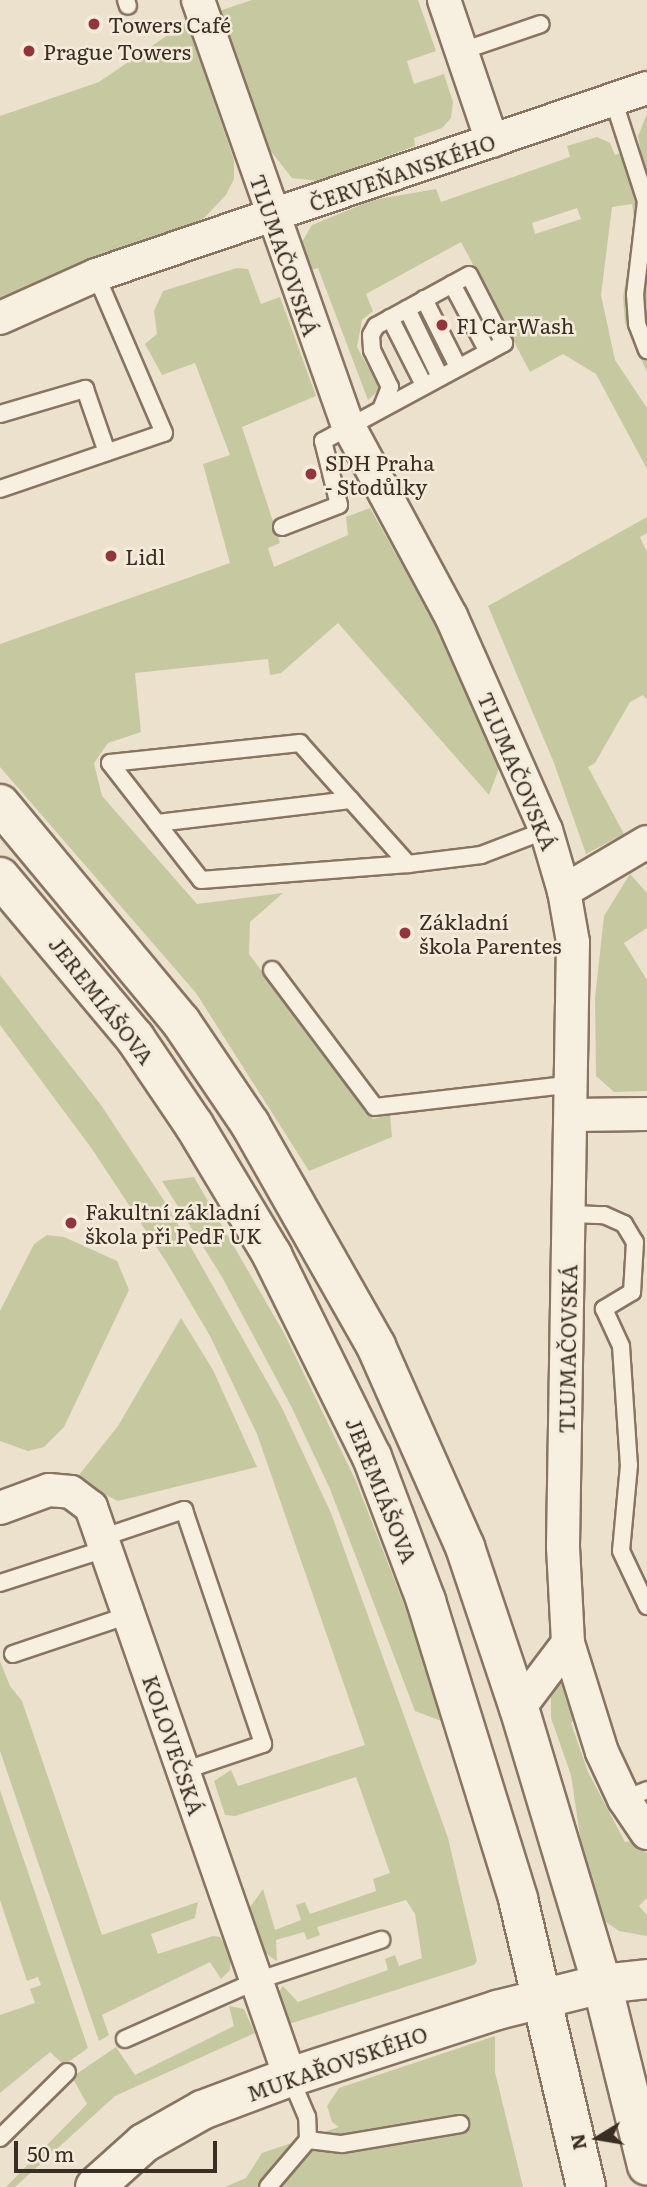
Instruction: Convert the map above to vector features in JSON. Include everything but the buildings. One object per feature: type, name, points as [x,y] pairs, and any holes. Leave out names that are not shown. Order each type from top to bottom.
[{"type":"main road","points":[[0,804],[181,1023],[250,1124],[382,1359],[465,1547],[519,1708],[602,1984],[647,2166]]},
{"type":"main road","name":"JEREMIÁŠOVA","points":[[0,877],[135,1038],[194,1125],[272,1255],[372,1457],[426,1601],[518,1899],[586,2187]]},
{"type":"main road","name":"MUKAŘOVSKÉHO","points":[[95,2187],[145,2143],[202,2110],[290,2077],[540,1999],[602,1984],[647,1979]]},
{"type":"street","name":"TLUMAČOVSKÁ","points":[[198,0],[272,217],[348,425],[451,616],[546,830],[564,891],[573,942],[573,1100],[563,1547],[568,1643],[602,1752],[635,1794],[647,1833]]},
{"type":"street","points":[[444,0],[492,141]]},
{"type":"street","name":"ČERVEŇANSKÉHO","points":[[0,318],[96,275],[647,88]]},
{"type":"street","points":[[564,891],[647,842]]},
{"type":"street","points":[[573,1100],[647,1114]]},
{"type":"street","name":"KOLOVEČSKÁ","points":[[0,1508],[49,1490],[71,1492],[91,1507],[290,2077]]},
{"type":"street","points":[[519,1708],[568,1643]]},
{"type":"lane","points":[[462,51],[541,24]]},
{"type":"lane","points":[[613,99],[646,201],[635,294],[637,324],[647,350]]},
{"type":"lane","points":[[0,489],[164,433],[96,275]]},
{"type":"lane","points":[[282,527],[339,505],[323,441],[348,425],[488,352],[452,284],[390,318],[371,335],[372,350],[390,387],[382,407]]},
{"type":"lane","points":[[424,299],[458,368]]},
{"type":"lane","points":[[407,309],[440,377]]},
{"type":"lane","points":[[390,318],[424,385]]},
{"type":"lane","points":[[0,414],[85,389],[107,452]]},
{"type":"lane","points":[[408,864],[300,743],[110,763],[201,880],[408,864],[481,855],[546,830]]},
{"type":"lane","points":[[157,823],[351,800]]},
{"type":"lane","points":[[272,970],[374,1107],[573,1100]]},
{"type":"lane","points":[[570,1214],[604,1215],[624,1224],[635,1242],[632,1292],[604,1309],[621,1346],[629,1465],[621,1551],[647,1606]]},
{"type":"lane","points":[[0,1583],[184,1510],[263,1744],[183,1771]]},
{"type":"lane","points":[[13,1654],[129,1615]]},
{"type":"lane","points":[[125,2039],[256,1982],[381,1940]]},
{"type":"lane","points":[[0,2138],[67,2072]]},
{"type":"lane","points":[[268,2187],[308,2140],[307,2117],[290,2077]]},
{"type":"lane","points":[[308,2140],[342,2144],[460,2124]]},
{"type":"green space","points":[[252,0],[418,0],[436,51],[407,61],[414,84],[444,74],[453,102],[451,118],[442,128],[414,138],[415,146],[318,181],[292,178],[269,149],[219,11]]},
{"type":"green space","points":[[187,22],[234,160],[234,179],[226,195],[204,218],[0,300],[0,116],[99,82]]},
{"type":"green space","points":[[647,114],[647,372],[625,323],[623,297],[635,225],[632,204],[612,207],[601,295],[615,360],[647,408],[647,469],[596,374],[563,354],[530,372],[461,242],[366,294],[373,311],[362,320],[357,347],[380,389],[368,400],[318,268],[307,271],[302,242],[312,225],[373,200],[436,189],[441,202],[570,157],[567,146],[597,137],[610,143],[615,155],[640,147],[638,136]],"holes":[[[577,208],[581,219],[535,234],[532,223]]]},
{"type":"green space","points":[[237,268],[248,269],[261,304],[280,297],[316,396],[242,427],[280,543],[268,548],[274,567],[348,535],[346,517],[370,508],[450,650],[499,768],[489,795],[338,623],[281,673],[270,675],[268,659],[135,673],[141,732],[108,743],[94,763],[102,796],[197,904],[283,893],[250,922],[249,954],[373,1119],[390,1115],[392,1137],[309,1171],[196,993],[0,767],[0,644],[230,563],[203,464],[230,455],[195,363],[162,375],[145,344],[157,334],[154,311],[163,291]]},
{"type":"green space","points":[[647,517],[647,533],[640,537],[647,552],[647,700],[643,695],[630,702],[595,763],[588,767],[624,834],[586,854],[554,763],[488,606]]},
{"type":"green space","points":[[630,874],[647,893],[647,928],[624,943],[647,980],[647,1091],[614,1092],[596,1076],[595,998],[604,916]]},
{"type":"green space","points":[[0,975],[101,1105],[167,1205],[282,1408],[331,1513],[448,1838],[477,1961],[474,1965],[286,2025],[276,1996],[283,1986],[298,2002],[388,1970],[385,1959],[395,1955],[399,1966],[422,1958],[415,1914],[406,1900],[317,1927],[320,1935],[307,1940],[304,1932],[276,1940],[277,1961],[256,1947],[248,1930],[250,1907],[263,1889],[275,1930],[301,1920],[296,1905],[305,1902],[310,1914],[376,1891],[373,1879],[390,1873],[356,1777],[235,1816],[225,1815],[214,1781],[231,1770],[238,1786],[365,1745],[257,1434],[210,1336],[167,1263],[92,1149],[0,1025]]},
{"type":"green space","points":[[194,1177],[285,1335],[355,1479],[416,1635],[444,1722],[415,1711],[330,1489],[291,1406],[222,1277],[162,1181]]},
{"type":"green space","points":[[47,1235],[64,1237],[117,1261],[129,1290],[64,1427],[44,1447],[28,1451],[0,1441],[0,1311],[34,1244]]},
{"type":"green space","points":[[181,1318],[213,1370],[257,1467],[118,1501],[75,1480],[118,1426]]},
{"type":"green space","points":[[0,1661],[10,1686],[22,1701],[102,1935],[198,1902],[195,1918],[151,1934],[158,1954],[213,1936],[220,1937],[231,1953],[230,1970],[221,1979],[210,1962],[102,2015],[109,2035],[99,2041],[0,1751]]},
{"type":"green space","points":[[560,1681],[578,1717],[571,1723],[588,1772],[625,1842],[638,1840],[647,1854],[647,1898],[639,1906],[647,1915],[647,1936],[619,1931],[600,1918],[587,1883],[571,1775],[551,1718],[551,1684]]},
{"type":"green space","points":[[0,1790],[88,2048],[64,2065],[50,2052],[0,2093],[0,2015],[35,2003],[30,1989],[41,1985],[38,1977],[27,1981],[0,1900]]},
{"type":"green space","points":[[229,2006],[244,2009],[255,2033],[115,2096],[15,2187],[6,2187],[87,2104],[72,2077],[116,2047],[135,2075],[234,2026]]},
{"type":"green space","points":[[495,2036],[495,2072],[523,2187],[225,2187],[246,2178],[262,2153],[339,2127],[332,2122],[327,2106],[339,2088]]},
{"type":"place","name":"Towers Café","points":[[94,24]]},
{"type":"place","name":"Prague Towers","points":[[29,51]]},
{"type":"place","name":"F1 CarWash","points":[[442,325]]},
{"type":"place","name":"SDH Praha - Stodůlky","points":[[311,474]]},
{"type":"place","name":"Lidl","points":[[111,556]]},
{"type":"place","name":"Základní škola Parentes","points":[[405,933]]},
{"type":"place","name":"Fakultní základní škola při PedF UK","points":[[71,1223]]}]
